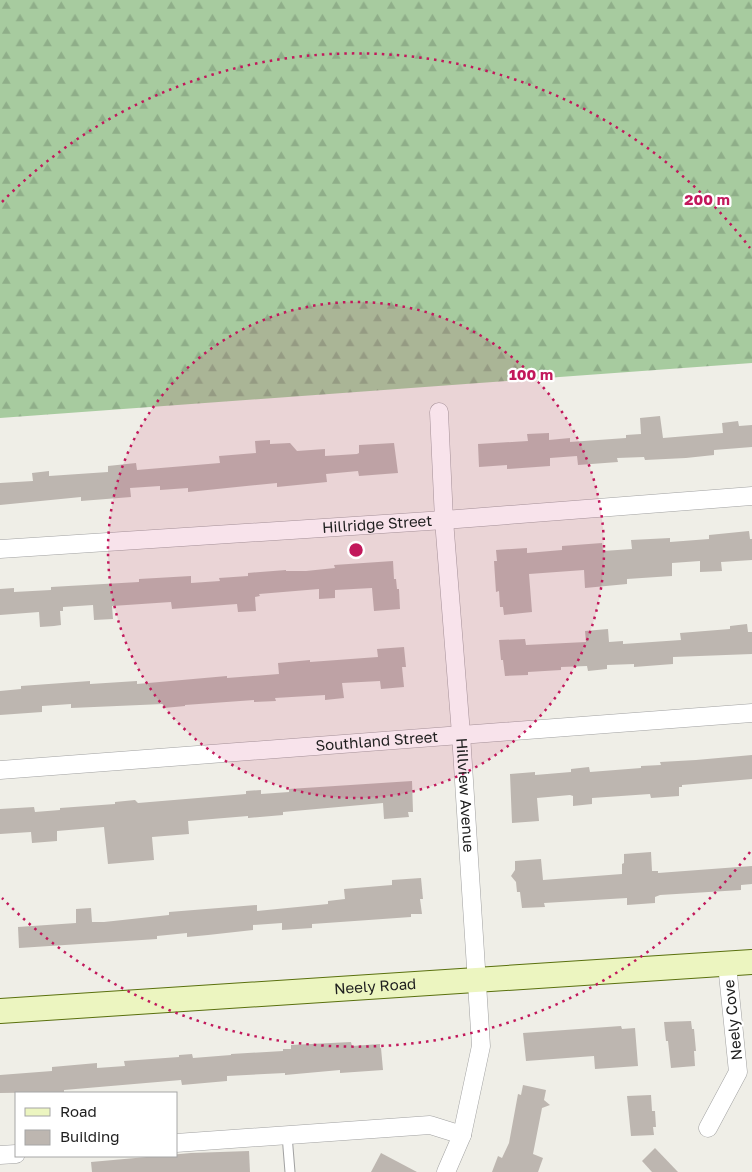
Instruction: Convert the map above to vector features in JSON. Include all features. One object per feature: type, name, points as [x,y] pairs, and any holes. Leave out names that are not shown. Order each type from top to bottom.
[{"type":"street","name":"Hillview Avenue","points":[[439,412],[444,520],[461,734],[481,1046],[462,1135],[446,1172]]},
{"type":"street","name":"Hillridge Street","points":[[0,549],[444,520],[752,496]]},
{"type":"street","name":"Southland Street","points":[[0,770],[752,713]]},
{"type":"street","name":"Neely Road","points":[[0,1011],[752,962]]},
{"type":"street","name":"Neely Cove","points":[[708,1128],[738,1072],[727,964]]},
{"type":"street","points":[[178,1143],[430,1125],[462,1135]]},
{"type":"street","points":[[0,1154],[15,1154]]},
{"type":"lane","points":[[287,1135],[290,1172]]},
{"type":"green space","points":[[0,0],[752,0],[752,363],[0,418]]},
{"type":"building","points":[[660,416],[663,438],[723,433],[722,423],[738,421],[739,426],[752,425],[752,447],[714,450],[714,455],[686,458],[645,460],[644,457],[617,458],[618,462],[578,465],[577,456],[550,458],[550,466],[507,469],[507,465],[479,467],[478,444],[528,441],[527,434],[549,433],[549,440],[570,438],[570,442],[626,438],[626,435],[641,434],[640,418]]},
{"type":"building","points":[[270,440],[270,444],[290,443],[297,451],[325,449],[325,456],[357,454],[359,453],[359,445],[394,443],[398,473],[359,476],[358,471],[326,474],[327,482],[277,487],[277,483],[188,492],[188,488],[160,490],[160,486],[130,488],[131,497],[81,501],[81,497],[0,505],[0,483],[33,481],[32,473],[49,471],[49,476],[108,472],[108,466],[136,463],[137,470],[220,463],[219,456],[256,453],[255,441]]},
{"type":"building","points":[[749,531],[750,539],[752,539],[752,560],[721,562],[722,571],[700,572],[700,561],[672,563],[672,576],[627,579],[627,584],[585,588],[584,570],[529,574],[532,612],[504,615],[503,607],[500,607],[499,591],[496,592],[494,561],[497,561],[496,550],[527,548],[527,553],[562,550],[562,546],[602,543],[603,551],[632,549],[631,540],[670,538],[670,542],[709,539],[709,535]]},
{"type":"building","points":[[393,561],[394,579],[396,579],[397,589],[399,589],[400,609],[374,611],[372,588],[335,590],[335,598],[319,599],[319,589],[259,594],[260,596],[255,597],[256,611],[238,612],[237,604],[172,609],[171,602],[112,606],[113,619],[94,620],[93,605],[63,607],[63,611],[60,611],[61,625],[54,626],[40,627],[39,612],[0,615],[0,589],[14,588],[14,592],[51,590],[51,587],[139,582],[139,579],[191,576],[191,583],[220,581],[219,578],[248,576],[248,573],[286,570],[306,571],[335,568],[334,565]]},
{"type":"building","points":[[747,624],[748,632],[752,632],[752,654],[673,657],[673,664],[634,667],[634,664],[607,665],[607,669],[588,671],[587,666],[561,667],[561,670],[528,672],[528,675],[505,676],[503,660],[501,660],[499,640],[525,639],[526,645],[586,642],[585,631],[608,629],[609,642],[623,641],[623,644],[681,640],[680,633],[730,629],[730,626]]},
{"type":"building","points":[[404,647],[406,667],[402,667],[404,687],[381,689],[380,681],[342,683],[344,698],[325,700],[325,695],[275,698],[276,701],[254,702],[254,700],[164,708],[163,704],[71,708],[71,704],[42,706],[42,712],[0,715],[0,691],[21,689],[21,686],[90,681],[90,684],[137,681],[137,684],[227,676],[227,678],[279,674],[278,663],[378,657],[377,649]]},
{"type":"building","points":[[752,755],[752,779],[682,785],[682,787],[679,787],[679,796],[651,798],[650,794],[592,798],[592,804],[573,806],[573,796],[570,795],[537,798],[539,821],[512,823],[510,774],[535,772],[535,775],[571,772],[571,769],[589,767],[590,772],[641,768],[641,766],[661,765],[660,762]]},
{"type":"building","points":[[412,781],[413,812],[408,812],[409,817],[384,819],[383,803],[283,812],[283,815],[188,821],[189,834],[152,837],[154,860],[108,864],[104,827],[57,831],[57,841],[32,843],[31,832],[0,834],[0,809],[34,807],[35,812],[115,804],[115,802],[135,800],[138,803],[246,794],[246,791],[261,790],[261,794],[289,792],[289,789]]},
{"type":"building","points":[[651,852],[652,871],[658,871],[658,873],[752,866],[752,884],[741,885],[741,890],[660,895],[655,897],[655,903],[627,905],[627,898],[544,903],[545,907],[522,908],[520,892],[517,892],[516,882],[511,876],[515,870],[515,861],[541,859],[543,880],[622,874],[624,854]]},
{"type":"building","points":[[421,878],[423,899],[420,899],[422,914],[411,914],[411,917],[312,924],[312,928],[282,930],[282,923],[253,925],[253,930],[208,935],[187,937],[187,933],[157,936],[157,939],[19,948],[18,927],[76,923],[76,909],[91,908],[92,922],[169,915],[169,912],[257,905],[257,911],[328,904],[328,901],[345,899],[344,889],[392,885],[392,880]]},
{"type":"building","points":[[691,1021],[692,1029],[694,1029],[696,1051],[694,1051],[695,1066],[671,1068],[664,1022]]},
{"type":"building","points":[[621,1026],[622,1029],[635,1028],[638,1066],[595,1069],[594,1056],[526,1061],[523,1033]]},
{"type":"building","points":[[351,1042],[352,1046],[380,1044],[383,1070],[340,1073],[340,1070],[285,1075],[285,1073],[227,1076],[227,1081],[182,1085],[181,1080],[64,1090],[64,1092],[0,1093],[0,1075],[52,1071],[52,1067],[97,1063],[97,1068],[125,1066],[124,1061],[179,1057],[179,1055],[192,1054],[193,1058],[283,1051],[283,1049],[291,1049],[291,1045]]},
{"type":"building","points":[[523,1085],[546,1090],[544,1100],[550,1105],[542,1108],[533,1154],[543,1158],[538,1172],[492,1172],[498,1156],[502,1158],[509,1143],[518,1094],[521,1095]]},
{"type":"building","points":[[651,1095],[652,1111],[655,1111],[656,1127],[653,1127],[654,1135],[631,1136],[627,1096]]},
{"type":"building","points":[[655,1148],[678,1172],[652,1172],[642,1161]]},
{"type":"building","points":[[249,1151],[250,1172],[92,1172],[91,1162],[147,1157],[178,1157],[178,1154]]},
{"type":"building","points":[[381,1153],[417,1172],[371,1172]]}]
